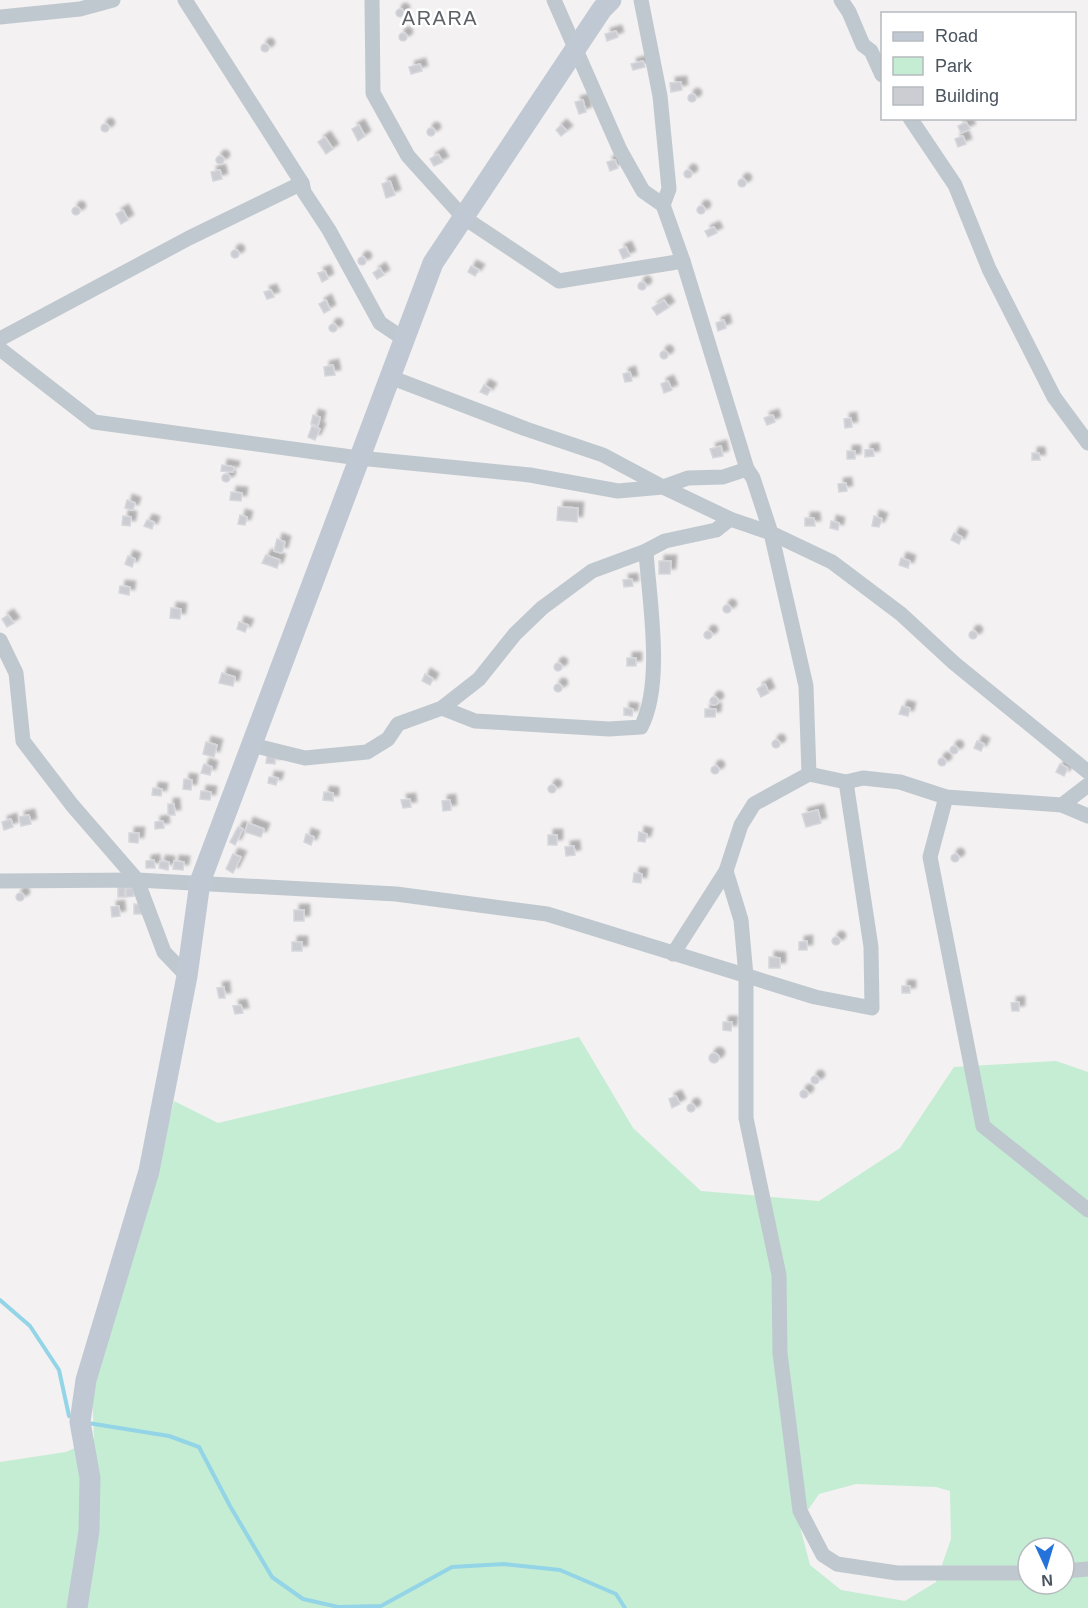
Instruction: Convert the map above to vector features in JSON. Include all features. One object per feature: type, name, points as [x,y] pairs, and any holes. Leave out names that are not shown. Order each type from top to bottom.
[{"type":"main road","points":[[77,1608],[89,1531],[90,1478],[80,1422],[86,1380],[149,1171],[187,976],[200,882],[433,262],[602,9],[611,0]]},
{"type":"street","points":[[0,17],[80,9],[113,0]]},
{"type":"street","points":[[186,0],[302,183],[304,192],[380,323],[404,339]]},
{"type":"street","points":[[372,0],[373,93],[408,156],[463,217],[559,281],[683,261]]},
{"type":"street","points":[[554,0],[620,150],[643,191],[663,206],[683,261],[747,469],[753,478],[771,533],[806,686],[809,774]]},
{"type":"street","points":[[641,0],[660,96],[669,189],[663,206]]},
{"type":"street","points":[[840,0],[849,12],[863,45],[871,51],[881,73]]},
{"type":"street","points":[[911,120],[955,185],[989,269],[1054,397],[1088,442]]},
{"type":"street","points":[[0,339],[189,237],[302,183]]},
{"type":"street","points":[[0,349],[94,422],[359,458],[530,475],[618,491],[663,487],[688,478],[723,477],[747,469]]},
{"type":"street","points":[[390,377],[526,429],[603,455],[730,519],[771,533],[832,562],[901,614],[954,663],[1088,772]]},
{"type":"street","points":[[252,745],[305,758],[367,752],[388,739],[398,724],[442,708],[480,679],[515,634],[542,608],[592,571],[646,551],[665,541],[716,530],[730,519]]},
{"type":"street","points":[[442,708],[476,721],[609,729],[641,727],[646,717],[655,675],[646,551]]},
{"type":"street","points":[[0,640],[16,673],[23,741],[72,805],[137,880],[164,952],[187,976]]},
{"type":"street","points":[[673,954],[726,871],[741,825],[754,804],[809,774],[846,782],[863,777],[900,782],[946,797],[1062,806],[1088,816]]},
{"type":"street","points":[[0,881],[200,882],[396,894],[547,914],[815,997],[872,1008],[872,947],[846,782]]},
{"type":"street","points":[[1062,806],[1088,785]]},
{"type":"street","points":[[946,797],[930,857],[984,1126],[1088,1210]]},
{"type":"street","points":[[726,871],[741,920],[746,976],[746,1118],[779,1275],[780,1353],[800,1511],[823,1555],[837,1564],[897,1573],[1016,1573]]},
{"type":"green space","points":[[579,1037],[633,1128],[701,1191],[819,1201],[900,1148],[954,1067],[1056,1061],[1088,1072],[1088,1608],[0,1608],[0,1462],[66,1452],[94,1439],[92,1388],[156,1174],[174,1101],[218,1123]],"holes":[[[856,1484],[936,1487],[950,1491],[951,1539],[936,1582],[905,1601],[841,1590],[810,1565],[799,1523],[819,1494]]]},
{"type":"building","points":[[400,9],[404,13],[400,17],[396,13]]},
{"type":"building","points":[[616,31],[618,37],[607,41],[605,34]]},
{"type":"building","points":[[403,33],[407,37],[403,41],[399,37]]},
{"type":"building","points":[[265,44],[269,48],[265,52],[261,48]]},
{"type":"building","points":[[643,61],[645,67],[633,70],[631,64]]},
{"type":"building","points":[[420,64],[422,71],[411,74],[409,67]]},
{"type":"building","points":[[681,82],[682,90],[671,92],[670,83]]},
{"type":"building","points":[[692,94],[696,98],[692,102],[688,98]]},
{"type":"building","points":[[583,100],[586,112],[579,114],[575,102]]},
{"type":"building","points":[[966,122],[970,129],[961,133],[958,126]]},
{"type":"building","points":[[105,124],[109,128],[105,132],[101,128]]},
{"type":"building","points":[[359,125],[365,136],[358,141],[352,129]]},
{"type":"building","points":[[561,125],[567,131],[561,136],[556,130]]},
{"type":"building","points":[[431,128],[435,132],[431,136],[427,132]]},
{"type":"building","points":[[963,136],[966,144],[958,147],[955,139]]},
{"type":"building","points":[[325,137],[333,149],[326,154],[318,142]]},
{"type":"building","points":[[438,154],[443,162],[434,166],[430,159]]},
{"type":"building","points":[[220,156],[224,160],[220,164],[216,160]]},
{"type":"building","points":[[615,160],[618,168],[610,171],[607,162]]},
{"type":"building","points":[[220,170],[222,179],[213,181],[211,172]]},
{"type":"building","points":[[688,170],[692,174],[688,178],[684,174]]},
{"type":"building","points":[[742,179],[746,183],[742,187],[738,183]]},
{"type":"building","points":[[390,181],[395,195],[386,198],[382,184]]},
{"type":"building","points":[[701,206],[705,210],[701,214],[697,210]]},
{"type":"building","points":[[76,207],[80,211],[76,215],[72,211]]},
{"type":"building","points":[[123,210],[128,220],[121,224],[116,214]]},
{"type":"building","points":[[714,227],[717,233],[708,237],[705,231]]},
{"type":"building","points":[[626,247],[630,256],[623,259],[619,250]]},
{"type":"building","points":[[235,250],[239,254],[235,258],[231,254]]},
{"type":"building","points":[[362,257],[366,261],[362,265],[358,261]]},
{"type":"building","points":[[471,266],[479,270],[475,276],[468,272]]},
{"type":"building","points":[[380,268],[384,275],[377,279],[373,273]]},
{"type":"building","points":[[325,271],[328,279],[322,282],[318,273]]},
{"type":"building","points":[[642,282],[646,286],[642,290],[638,286]]},
{"type":"building","points":[[271,290],[274,297],[267,299],[264,292]]},
{"type":"building","points":[[326,300],[330,310],[324,313],[319,304]]},
{"type":"building","points":[[664,300],[669,307],[657,315],[652,308]]},
{"type":"building","points":[[724,320],[726,328],[718,331],[716,323]]},
{"type":"building","points":[[333,324],[337,328],[333,332],[329,328]]},
{"type":"building","points":[[664,351],[668,355],[664,359],[660,355]]},
{"type":"building","points":[[333,365],[335,375],[325,376],[324,367]]},
{"type":"building","points":[[630,372],[632,381],[625,382],[623,374]]},
{"type":"building","points":[[668,381],[672,390],[664,393],[661,384]]},
{"type":"building","points":[[484,385],[491,389],[487,395],[480,392]]},
{"type":"building","points":[[313,415],[320,417],[318,426],[311,424]]},
{"type":"building","points":[[773,415],[775,422],[767,425],[764,418]]},
{"type":"building","points":[[851,418],[852,427],[845,428],[844,419]]},
{"type":"building","points":[[312,426],[320,429],[315,440],[308,437]]},
{"type":"building","points":[[721,446],[723,456],[713,458],[710,449]]},
{"type":"building","points":[[873,449],[874,456],[865,457],[865,450]]},
{"type":"building","points":[[847,451],[855,451],[855,459],[847,459]]},
{"type":"building","points":[[1032,453],[1039,453],[1040,460],[1032,460]]},
{"type":"building","points":[[222,465],[234,467],[233,472],[221,471]]},
{"type":"building","points":[[226,474],[230,478],[226,482],[222,478]]},
{"type":"building","points":[[846,483],[847,491],[839,492],[838,484]]},
{"type":"building","points":[[231,492],[242,493],[241,501],[230,500]]},
{"type":"building","points":[[127,500],[135,503],[133,510],[125,508]]},
{"type":"building","points":[[558,507],[578,508],[577,522],[557,520]]},
{"type":"building","points":[[240,515],[247,517],[245,525],[238,524]]},
{"type":"building","points":[[123,516],[131,517],[130,526],[122,525]]},
{"type":"building","points":[[874,516],[882,519],[879,527],[872,526]]},
{"type":"building","points":[[805,518],[814,518],[815,526],[805,526]]},
{"type":"building","points":[[147,520],[154,522],[152,529],[144,526]]},
{"type":"building","points":[[831,521],[839,523],[838,530],[830,528]]},
{"type":"building","points":[[954,533],[962,537],[959,544],[951,540]]},
{"type":"building","points":[[277,539],[285,542],[282,553],[274,551]]},
{"type":"building","points":[[266,555],[280,560],[277,568],[262,563]]},
{"type":"building","points":[[128,556],[135,559],[132,567],[125,564]]},
{"type":"building","points":[[901,558],[910,561],[908,568],[899,565]]},
{"type":"building","points":[[659,561],[671,561],[670,574],[659,574]]},
{"type":"building","points":[[632,579],[633,586],[624,587],[623,580]]},
{"type":"building","points":[[120,586],[130,587],[129,595],[119,593]]},
{"type":"building","points":[[727,605],[731,609],[727,613],[723,609]]},
{"type":"building","points":[[171,608],[181,609],[180,619],[170,618]]},
{"type":"building","points":[[8,615],[14,623],[7,627],[2,619]]},
{"type":"building","points":[[239,622],[248,625],[245,632],[237,629]]},
{"type":"building","points":[[708,631],[712,635],[708,639],[704,635]]},
{"type":"building","points":[[973,631],[977,635],[973,639],[969,635]]},
{"type":"building","points":[[627,658],[636,658],[636,666],[627,666]]},
{"type":"building","points":[[558,663],[562,667],[558,671],[554,667]]},
{"type":"building","points":[[222,673],[235,677],[233,686],[219,683]]},
{"type":"building","points":[[425,674],[433,679],[430,685],[422,681]]},
{"type":"building","points":[[558,684],[562,688],[558,692],[554,688]]},
{"type":"building","points":[[765,684],[769,693],[761,697],[757,689]]},
{"type":"building","points":[[714,697],[718,701],[714,705],[710,701]]},
{"type":"building","points":[[902,706],[910,708],[908,716],[899,714]]},
{"type":"building","points":[[624,708],[633,709],[632,716],[624,715]]},
{"type":"building","points":[[705,709],[716,709],[715,717],[705,717]]},
{"type":"building","points":[[776,740],[780,744],[776,748],[772,744]]},
{"type":"building","points":[[977,741],[984,744],[981,751],[974,748]]},
{"type":"building","points":[[206,742],[217,745],[214,757],[203,754]]},
{"type":"building","points":[[954,746],[958,750],[954,754],[950,750]]},
{"type":"building","points":[[267,756],[275,757],[275,764],[266,763]]},
{"type":"building","points":[[942,758],[946,762],[942,766],[938,762]]},
{"type":"building","points":[[204,764],[212,767],[210,775],[201,773]]},
{"type":"building","points":[[1060,764],[1068,768],[1064,776],[1056,772]]},
{"type":"building","points":[[715,766],[719,770],[715,774],[711,770]]},
{"type":"building","points":[[269,777],[278,778],[276,785],[268,783]]},
{"type":"building","points":[[184,779],[192,780],[191,790],[183,789]]},
{"type":"building","points":[[552,785],[556,789],[552,793],[548,789]]},
{"type":"building","points":[[153,788],[162,789],[161,796],[152,795]]},
{"type":"building","points":[[201,791],[211,792],[210,800],[200,799]]},
{"type":"building","points":[[324,792],[333,793],[333,801],[323,800]]},
{"type":"building","points":[[410,799],[411,807],[403,808],[401,800]]},
{"type":"building","points":[[450,800],[451,810],[443,811],[442,801]]},
{"type":"building","points":[[168,804],[174,804],[175,815],[168,815]]},
{"type":"building","points":[[818,810],[821,823],[806,827],[802,814]]},
{"type":"building","points":[[29,815],[31,824],[21,826],[19,817]]},
{"type":"building","points":[[11,819],[13,827],[4,830],[2,822]]},
{"type":"building","points":[[163,821],[164,828],[155,829],[155,822]]},
{"type":"building","points":[[248,823],[264,829],[261,837],[245,832]]},
{"type":"building","points":[[238,827],[243,829],[235,845],[230,842]]},
{"type":"building","points":[[639,832],[647,834],[645,842],[638,841]]},
{"type":"building","points":[[129,833],[139,833],[138,843],[129,842]]},
{"type":"building","points":[[306,834],[314,837],[311,845],[304,842]]},
{"type":"building","points":[[548,835],[557,835],[557,845],[548,845]]},
{"type":"building","points":[[574,846],[575,855],[566,856],[565,847]]},
{"type":"building","points":[[233,854],[241,857],[233,873],[226,869]]},
{"type":"building","points":[[955,854],[959,858],[955,862],[951,858]]},
{"type":"building","points":[[154,860],[155,868],[146,868],[146,861]]},
{"type":"building","points":[[160,861],[169,862],[168,870],[159,868]]},
{"type":"building","points":[[174,861],[184,862],[183,870],[173,869]]},
{"type":"building","points":[[634,873],[642,874],[641,883],[633,882]]},
{"type":"building","points":[[125,887],[125,897],[118,897],[118,888]]},
{"type":"building","points":[[126,888],[133,888],[134,896],[126,897]]},
{"type":"building","points":[[20,893],[24,897],[20,901],[16,897]]},
{"type":"building","points":[[134,904],[142,905],[142,914],[134,914]]},
{"type":"building","points":[[119,906],[120,916],[112,917],[111,907]]},
{"type":"building","points":[[294,910],[304,910],[304,921],[294,921]]},
{"type":"building","points":[[836,937],[840,941],[836,945],[832,941]]},
{"type":"building","points":[[807,941],[807,950],[799,950],[799,942]]},
{"type":"building","points":[[292,942],[302,942],[302,951],[292,951]]},
{"type":"building","points":[[769,957],[780,958],[780,968],[769,968]]},
{"type":"building","points":[[902,986],[910,986],[910,993],[902,993]]},
{"type":"building","points":[[224,987],[225,998],[219,998],[217,988]]},
{"type":"building","points":[[1019,1002],[1019,1011],[1012,1011],[1011,1003]]},
{"type":"building","points":[[241,1005],[243,1013],[235,1014],[233,1006]]},
{"type":"building","points":[[723,1022],[732,1022],[731,1031],[723,1030]]},
{"type":"building","points":[[714,1053],[718,1054],[718,1062],[714,1063],[710,1062],[709,1058],[710,1054]]},
{"type":"building","points":[[815,1076],[819,1080],[815,1084],[811,1080]]},
{"type":"building","points":[[804,1090],[808,1094],[804,1098],[800,1094]]},
{"type":"building","points":[[676,1096],[680,1104],[672,1108],[669,1099]]},
{"type":"building","points":[[691,1104],[695,1108],[691,1112],[687,1108]]},
{"type":"waterway","points":[[0,1300],[30,1326],[59,1370],[69,1416],[75,1419]]},
{"type":"waterway","points":[[88,1423],[169,1436],[199,1447],[230,1506],[272,1577],[303,1599],[338,1607],[381,1606],[452,1567],[504,1564],[560,1570],[616,1594],[625,1608]]},
{"type":"district","name":"ARARA","points":[[440,18]]}]
